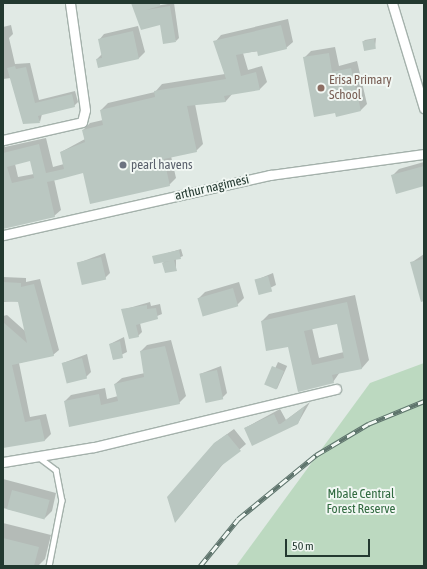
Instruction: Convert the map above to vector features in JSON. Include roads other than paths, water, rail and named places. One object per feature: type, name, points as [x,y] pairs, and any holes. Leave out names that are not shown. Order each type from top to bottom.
[{"type":"street","points":[[3,140],[82,122],[85,110],[70,3]]},
{"type":"street","points":[[392,3],[424,108]]},
{"type":"street","name":"arthur nagimesi","points":[[3,235],[270,175],[424,154]]},
{"type":"street","points":[[3,462],[40,458],[336,389]]},
{"type":"lane","points":[[40,458],[56,470],[62,500],[62,511],[49,566]]},
{"type":"railway","points":[[200,566],[238,519],[316,455],[368,424],[424,401]]},
{"type":"place","name":"Erisa Primary School","points":[[321,88]]},
{"type":"place","name":"pearl havens","points":[[123,165]]},
{"type":"park label","name":"Mbale Central Forest Reserve","points":[[361,502]]}]
